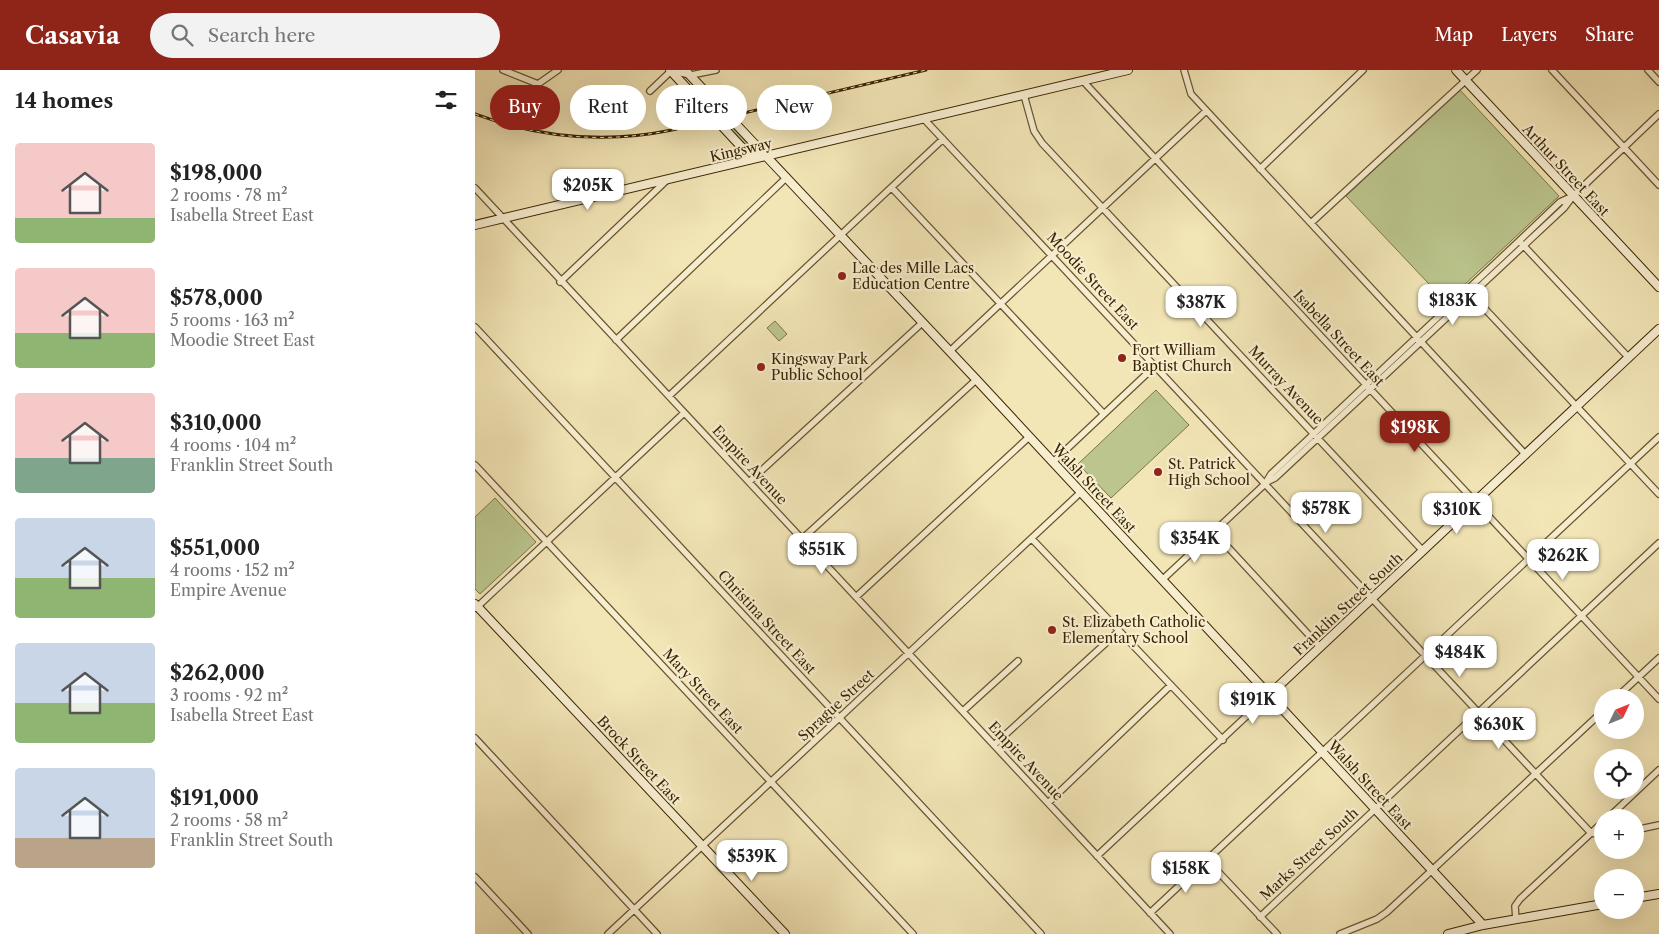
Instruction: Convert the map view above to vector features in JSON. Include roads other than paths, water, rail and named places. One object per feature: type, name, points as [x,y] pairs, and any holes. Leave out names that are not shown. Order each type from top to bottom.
[{"type":"street","points":[[503,70],[539,84],[558,70]]},
{"type":"street","points":[[671,71],[688,73],[716,70]]},
{"type":"street","name":"Kingsway","points":[[475,225],[768,157],[1128,70]]},
{"type":"street","points":[[1184,70],[1191,94],[1206,111],[1526,455]]},
{"type":"street","points":[[1260,168],[1363,70]]},
{"type":"street","name":"Arthur Street East","points":[[1456,70],[1659,287]]},
{"type":"street","points":[[1311,223],[1443,99],[1477,70]]},
{"type":"street","points":[[1552,70],[1659,185]]},
{"type":"street","points":[[1648,70],[1659,82]]},
{"type":"street","points":[[650,91],[671,71]]},
{"type":"street","points":[[671,71],[747,153],[752,157],[768,157]]},
{"type":"street","name":"Walsh Street East","points":[[688,73],[923,322],[1483,925]]},
{"type":"street","name":"Isabella Street East","points":[[1083,81],[1659,700]]},
{"type":"street","name":"Murray Avenue","points":[[1024,95],[1038,137],[1423,551]]},
{"type":"street","points":[[950,351],[1206,111]]},
{"type":"street","points":[[1162,580],[1265,484],[1271,474],[1316,436],[1419,340],[1521,243],[1560,202],[1573,196],[1659,114]]},
{"type":"street","name":"Moodie Street East","points":[[925,119],[1591,833]]},
{"type":"street","points":[[669,396],[943,139]]},
{"type":"street","points":[[616,340],[787,177]]},
{"type":"street","points":[[560,282],[667,180]]},
{"type":"street","name":"Empire Avenue","points":[[475,188],[560,282],[669,396],[1170,934]]},
{"type":"street","points":[[892,188],[1104,414]]},
{"type":"street","points":[[1521,243],[1629,358]]},
{"type":"street","points":[[1469,292],[1659,494]]},
{"type":"street","points":[[749,482],[923,322]]},
{"type":"street","name":"Christina Street East","points":[[475,327],[1041,934]]},
{"type":"street","name":"Franklin Street South","points":[[1097,856],[1476,503],[1659,329]]},
{"type":"street","points":[[1053,462],[1155,366]]},
{"type":"street","points":[[802,539],[977,380]]},
{"type":"street","points":[[476,607],[684,413]]},
{"type":"street","points":[[856,597],[1029,437]]},
{"type":"street","points":[[1150,913],[1659,437]]},
{"type":"street","name":"Mary Street East","points":[[475,465],[913,934]]},
{"type":"street","name":"Sprague Street","points":[[608,934],[1081,492]]},
{"type":"street","points":[[1214,532],[1320,647]]},
{"type":"street","points":[[1032,539],[1223,740]]},
{"type":"street","name":"Marks Street South","points":[[1260,916],[1659,543]]},
{"type":"street","name":"Brock Street East","points":[[476,607],[785,934]]},
{"type":"street","points":[[995,745],[1119,631]]},
{"type":"street","points":[[1625,689],[1659,658]]},
{"type":"street","points":[[963,711],[1018,661]]},
{"type":"street","points":[[1047,803],[1171,685]]},
{"type":"street","points":[[1339,934],[1377,919],[1594,718]]},
{"type":"street","points":[[475,738],[657,934]]},
{"type":"street","points":[[1618,809],[1659,770]]},
{"type":"street","points":[[1644,828],[1659,825]]},
{"type":"street","points":[[1516,920],[1515,906],[1520,898],[1594,830]]},
{"type":"street","points":[[1207,860],[1277,934]]},
{"type":"street","points":[[475,877],[528,934]]},
{"type":"street","points":[[1644,896],[1659,894]]},
{"type":"street","points":[[1447,934],[1483,925],[1594,906]]},
{"type":"railway","points":[[475,114],[524,129],[548,133],[572,136],[622,137],[672,130],[926,70]]},
{"type":"place","name":"Lac des Mille Lacs Education Centre","points":[[842,276]]},
{"type":"place","name":"Fort William Baptist Church","points":[[1122,358]]},
{"type":"place","name":"Kingsway Park Public School","points":[[761,367]]},
{"type":"place","name":"St. Patrick High School","points":[[1158,472]]},
{"type":"place","name":"St. Elizabeth Catholic Elementary School","points":[[1052,630]]}]
